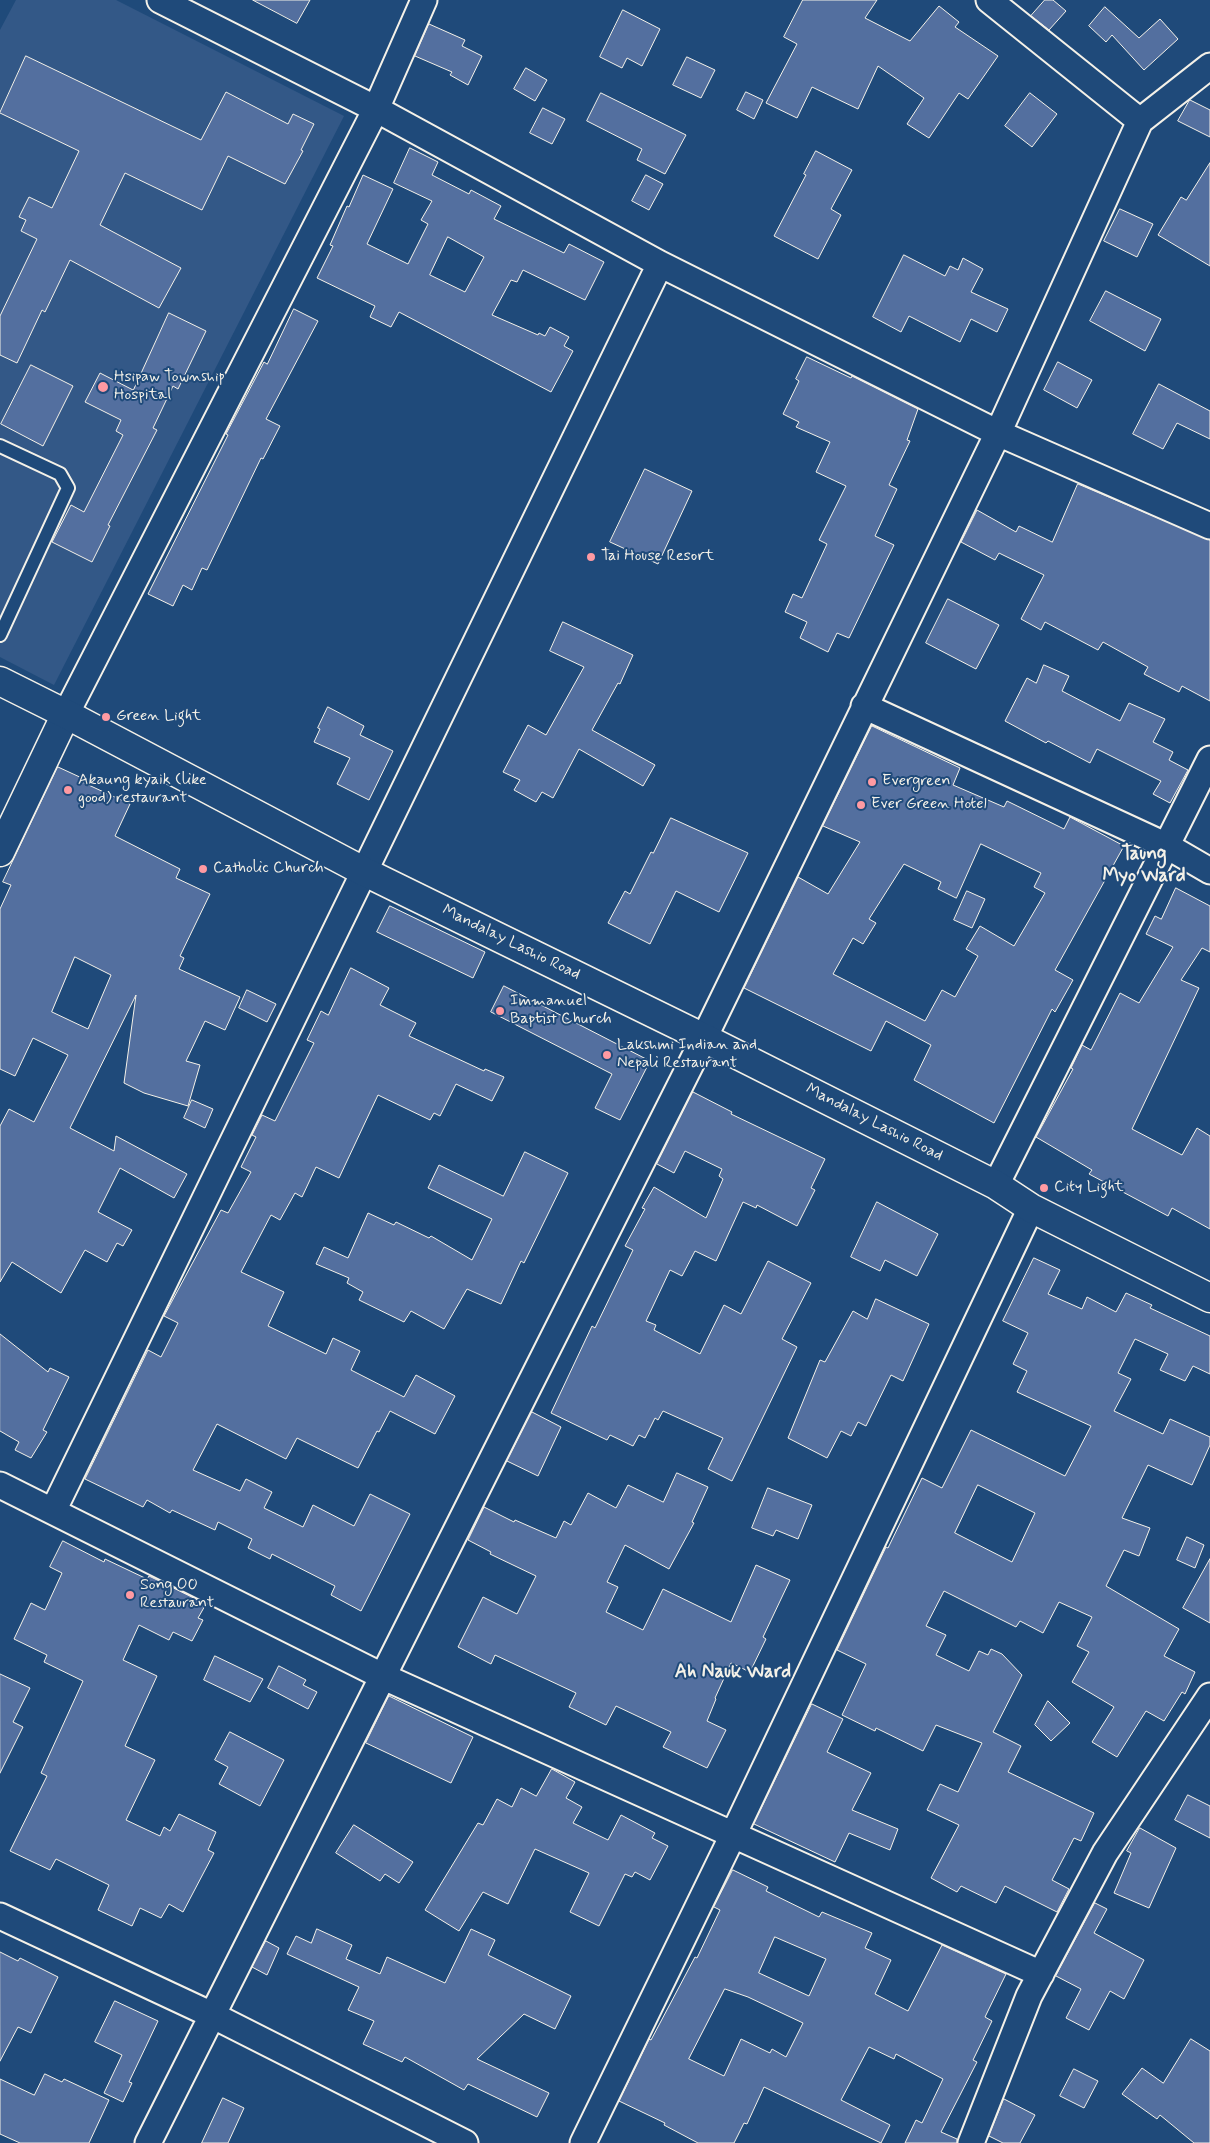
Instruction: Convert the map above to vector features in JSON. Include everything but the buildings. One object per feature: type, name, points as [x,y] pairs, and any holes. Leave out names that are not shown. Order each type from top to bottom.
[{"type":"main road","name":"Mandalay Lashio Road","points":[[0,681],[365,872],[704,1038],[996,1185],[1031,1208],[1210,1298]]},
{"type":"main road","points":[[0,852],[66,714]]},
{"type":"street","points":[[160,0],[376,109],[660,264],[998,434],[1210,526]]},
{"type":"street","points":[[66,714],[376,109],[424,0]]},
{"type":"street","points":[[989,0],[1140,121]]},
{"type":"street","points":[[148,2143],[704,1038],[998,434],[1140,121],[1210,66]]},
{"type":"street","points":[[53,1512],[660,264]]},
{"type":"street","points":[[864,706],[1167,846],[1210,872]]},
{"type":"street","points":[[996,1185],[1210,759]]},
{"type":"street","points":[[583,2143],[734,1834],[1031,1208]]},
{"type":"street","points":[[0,1484],[382,1676],[1042,1974]]},
{"type":"street","points":[[971,2143],[1030,1996],[1105,1853],[1210,1696]]},
{"type":"street","points":[[0,1916],[212,2016],[465,2143]]},
{"type":"lane","points":[[0,446],[60,474],[68,488],[0,635]]},
{"type":"shaded area","name":"Hsipaw Township Hospital","points":[[16,0],[116,0],[344,116],[54,685],[0,657],[0,30]]},
{"type":"place","name":"Hsipaw Township Hospital","points":[[103,387]]},
{"type":"place","name":"Tai House Resort","points":[[591,557]]},
{"type":"place","name":"Green Light","points":[[106,717]]},
{"type":"place","name":"Evergreen","points":[[872,782]]},
{"type":"place","name":"Akaung kyaik (like good) restaurant","points":[[68,790]]},
{"type":"place","name":"Ever Green Hotel","points":[[861,805]]},
{"type":"place","name":"Catholic Church","points":[[203,869]]},
{"type":"place","name":"Immanuel Baptist Church","points":[[500,1011]]},
{"type":"place","name":"Lakshmi Indian and Nepali Restaurant","points":[[607,1055]]},
{"type":"place","name":"City Light","points":[[1044,1188]]},
{"type":"place","name":"Song OO Restaurant","points":[[130,1595]]},
{"type":"district","name":"Taung Myo Ward","points":[[1144,866]]},
{"type":"district","name":"Ah Nauk Ward","points":[[733,1673]]}]
